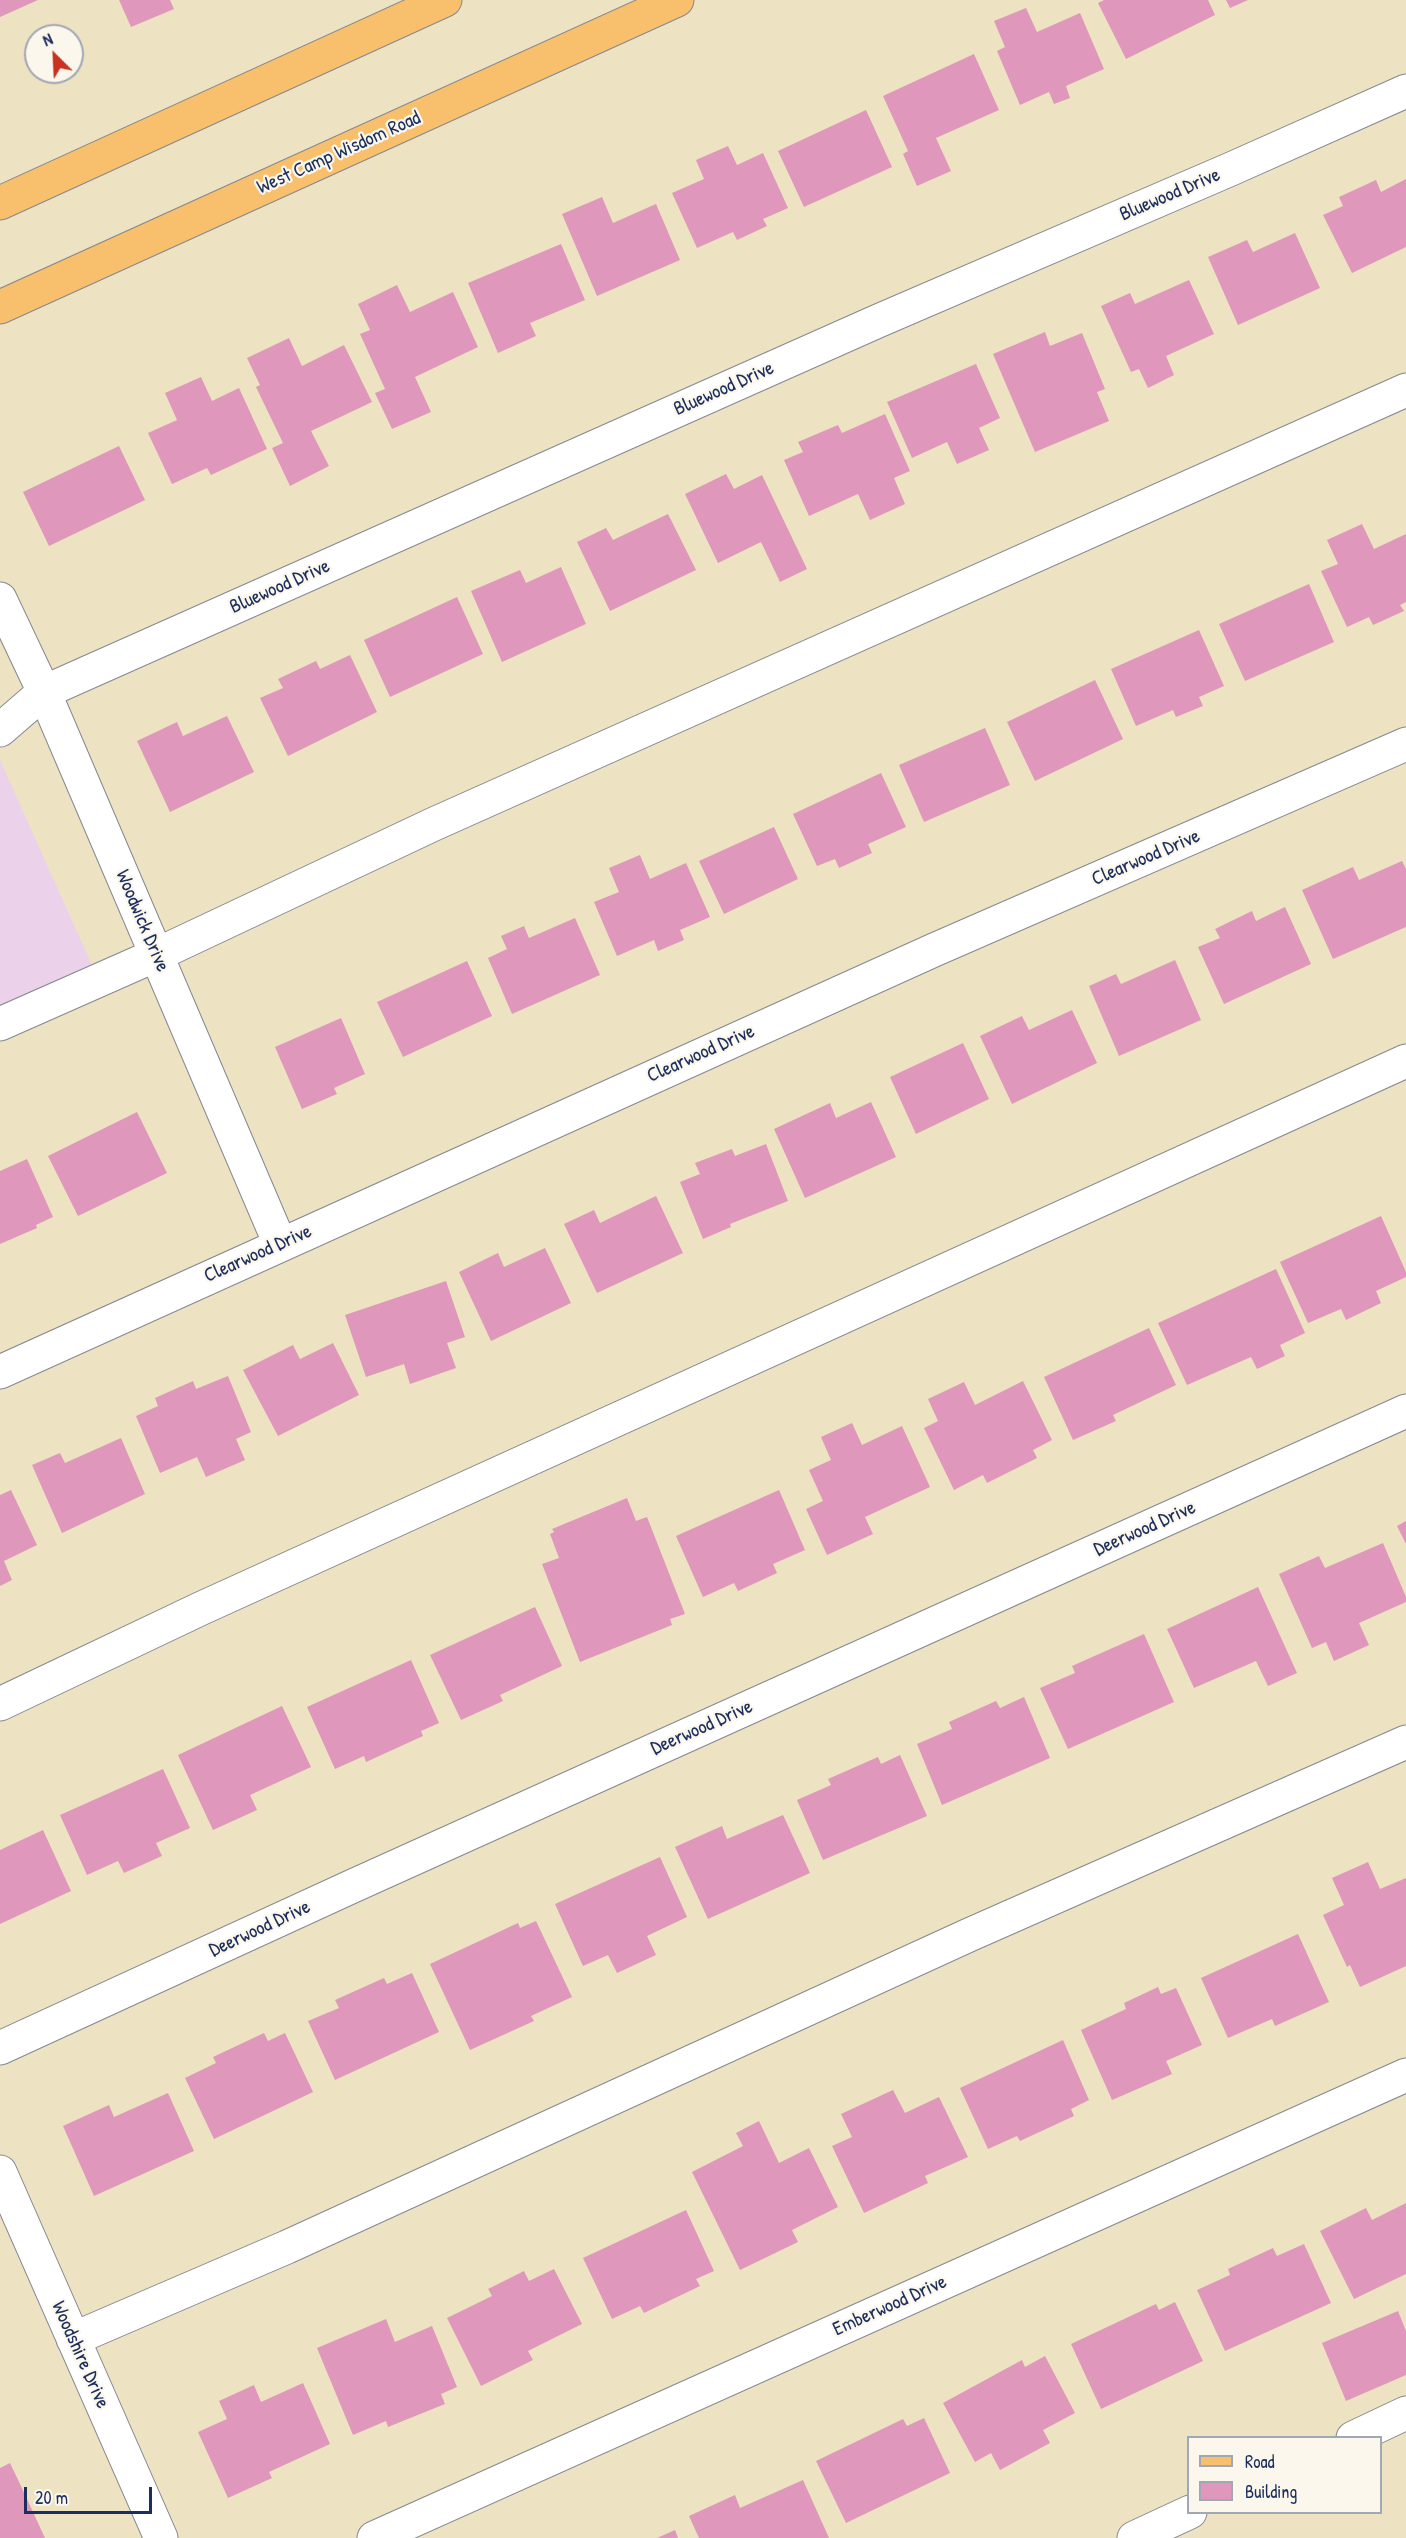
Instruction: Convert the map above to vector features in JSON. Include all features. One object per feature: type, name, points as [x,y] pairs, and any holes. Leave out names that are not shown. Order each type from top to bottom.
[{"type":"main road","points":[[0,203],[445,0]]},
{"type":"main road","name":"West Camp Wisdom Road","points":[[0,307],[677,0]]},
{"type":"street","name":"Bluewood Drive","points":[[0,730],[44,692],[878,321],[1406,91]]},
{"type":"street","points":[[0,1024],[156,956],[434,824],[1406,390]]},
{"type":"street","name":"Woodwick Drive","points":[[0,599],[44,692],[280,1244]]},
{"type":"street","name":"Clearwood Drive","points":[[0,1372],[945,945],[1406,744]]},
{"type":"street","points":[[0,1704],[234,1593],[1406,1061]]},
{"type":"street","name":"Deerwood Drive","points":[[0,2048],[355,1885],[1406,1411]]},
{"type":"street","points":[[73,2339],[287,2247],[969,1935],[1406,1742]]},
{"type":"street","name":"Emberwood Drive","points":[[374,2538],[1406,2075]]},
{"type":"street","name":"Woodshire Drive","points":[[0,2172],[161,2538]]},
{"type":"street","points":[[1357,2436],[1406,2413]]},
{"type":"street","points":[[1134,2538],[1187,2513]]},
{"type":"shaded area","points":[[0,760],[95,972],[0,1015]]},
{"type":"building","points":[[0,0],[38,0],[0,17]]},
{"type":"building","points":[[119,0],[170,0],[174,9],[131,27]]},
{"type":"building","points":[[1104,0],[1208,0],[1215,15],[1126,59],[1098,3]]},
{"type":"building","points":[[1226,0],[1248,0],[1230,8]]},
{"type":"building","points":[[1026,8],[1037,32],[1080,13],[1104,69],[1066,86],[1070,98],[1054,104],[1049,92],[1020,105],[997,51],[1005,47],[994,21]]},
{"type":"building","points":[[974,54],[999,110],[936,138],[951,171],[917,186],[903,154],[908,151],[883,96]]},
{"type":"building","points":[[866,110],[892,167],[804,207],[778,151]]},
{"type":"building","points":[[728,146],[737,165],[763,153],[788,208],[763,219],[767,226],[737,240],[733,232],[697,248],[672,193],[704,179],[696,160]]},
{"type":"building","points":[[1406,179],[1406,247],[1352,273],[1323,215],[1343,206],[1339,197],[1376,180],[1381,192]]},
{"type":"building","points":[[602,197],[613,223],[656,204],[680,260],[597,296],[562,214]]},
{"type":"building","points":[[1295,233],[1320,288],[1238,325],[1208,257],[1247,240],[1253,252]]},
{"type":"building","points":[[561,244],[585,300],[530,323],[536,336],[498,353],[468,283]]},
{"type":"building","points":[[1189,280],[1214,334],[1166,356],[1174,375],[1148,388],[1139,369],[1131,372],[1101,306],[1130,293],[1135,304]]},
{"type":"building","points":[[397,285],[410,312],[453,292],[478,347],[415,377],[431,412],[392,429],[375,393],[385,389],[360,334],[370,330],[358,304]]},
{"type":"building","points":[[1045,332],[1050,346],[1082,333],[1105,389],[1097,392],[1109,421],[1035,452],[993,354]]},
{"type":"building","points":[[289,338],[302,366],[344,345],[372,402],[311,431],[329,466],[290,486],[272,448],[283,443],[256,387],[260,385],[247,358]]},
{"type":"building","points":[[976,364],[1000,418],[979,428],[989,450],[957,464],[947,442],[912,458],[887,402]]},
{"type":"building","points":[[201,377],[212,401],[239,388],[267,449],[211,475],[207,468],[172,484],[148,433],[177,420],[165,393]]},
{"type":"building","points":[[885,414],[910,471],[894,478],[905,504],[870,520],[858,494],[809,516],[784,460],[803,452],[798,442],[838,425],[842,433]]},
{"type":"building","points":[[119,446],[145,500],[49,546],[23,492]]},
{"type":"building","points":[[726,474],[734,489],[762,475],[807,569],[780,582],[761,542],[718,563],[685,494]]},
{"type":"building","points":[[668,514],[696,570],[610,611],[577,542],[606,528],[613,540]]},
{"type":"building","points":[[1362,524],[1374,549],[1406,534],[1406,602],[1400,605],[1404,611],[1373,625],[1369,617],[1347,627],[1321,571],[1338,564],[1327,540]]},
{"type":"building","points":[[561,567],[586,624],[502,662],[471,591],[520,570],[526,583]]},
{"type":"building","points":[[1309,584],[1334,642],[1245,681],[1219,624]]},
{"type":"building","points":[[457,597],[483,654],[390,697],[364,640]]},
{"type":"building","points":[[1199,630],[1224,686],[1199,697],[1203,706],[1176,717],[1173,710],[1136,726],[1111,669]]},
{"type":"building","points":[[350,655],[377,712],[288,756],[260,698],[283,688],[278,679],[316,661],[320,669]]},
{"type":"building","points":[[1095,680],[1123,739],[1035,781],[1007,722]]},
{"type":"building","points":[[227,716],[254,772],[170,812],[137,741],[177,722],[183,736]]},
{"type":"building","points":[[985,728],[1010,785],[924,822],[899,765]]},
{"type":"building","points":[[881,773],[906,827],[868,844],[872,853],[839,868],[835,859],[817,866],[793,814]]},
{"type":"building","points":[[774,827],[798,879],[724,914],[699,861]]},
{"type":"building","points":[[640,855],[650,879],[686,863],[710,917],[680,930],[684,940],[658,951],[654,940],[617,956],[594,902],[619,892],[609,868]]},
{"type":"building","points":[[1402,861],[1406,869],[1406,927],[1333,959],[1302,890],[1353,867],[1359,880]]},
{"type":"building","points":[[1285,907],[1311,964],[1224,1004],[1198,947],[1220,938],[1215,929],[1252,911],[1256,921]]},
{"type":"building","points":[[575,918],[600,975],[512,1014],[488,958],[507,949],[501,936],[524,926],[529,938]]},
{"type":"building","points":[[1175,960],[1201,1020],[1119,1056],[1089,986],[1116,974],[1121,984]]},
{"type":"building","points":[[467,961],[492,1016],[403,1057],[377,1002]]},
{"type":"building","points":[[1072,1010],[1097,1063],[1012,1104],[980,1036],[1022,1016],[1029,1030]]},
{"type":"building","points":[[341,1018],[365,1074],[334,1088],[337,1094],[302,1109],[275,1047]]},
{"type":"building","points":[[963,1043],[989,1099],[916,1134],[890,1077]]},
{"type":"building","points":[[871,1102],[896,1157],[805,1198],[774,1129],[830,1103],[836,1118]]},
{"type":"building","points":[[137,1112],[167,1173],[78,1216],[48,1156]]},
{"type":"building","points":[[766,1144],[788,1201],[730,1224],[731,1227],[703,1239],[680,1182],[700,1174],[695,1163],[732,1149],[735,1156]]},
{"type":"building","points":[[27,1159],[53,1217],[36,1225],[37,1228],[0,1244],[0,1171]]},
{"type":"building","points":[[656,1196],[683,1253],[597,1293],[564,1224],[594,1210],[600,1223]]},
{"type":"building","points":[[1381,1216],[1406,1272],[1406,1277],[1376,1291],[1381,1303],[1346,1320],[1341,1309],[1308,1323],[1280,1262]]},
{"type":"building","points":[[545,1248],[571,1303],[491,1341],[459,1272],[498,1253],[504,1267]]},
{"type":"building","points":[[1276,1269],[1305,1333],[1280,1345],[1285,1356],[1257,1369],[1251,1357],[1187,1385],[1158,1323]]},
{"type":"building","points":[[446,1281],[465,1337],[447,1343],[456,1368],[410,1384],[404,1364],[366,1377],[345,1315]]},
{"type":"building","points":[[1149,1328],[1176,1385],[1113,1415],[1116,1421],[1073,1440],[1044,1377]]},
{"type":"building","points":[[333,1343],[359,1395],[278,1436],[243,1370],[293,1345],[300,1359]]},
{"type":"building","points":[[228,1376],[251,1432],[236,1439],[245,1460],[206,1477],[197,1457],[160,1473],[136,1416],[158,1406],[155,1398],[193,1381],[196,1389]]},
{"type":"building","points":[[1023,1381],[1052,1440],[1033,1450],[1037,1458],[987,1483],[983,1475],[954,1490],[924,1428],[938,1421],[928,1399],[964,1382],[975,1405]]},
{"type":"building","points":[[852,1423],[862,1445],[902,1426],[930,1487],[865,1517],[873,1534],[827,1555],[806,1509],[823,1501],[809,1470],[831,1460],[821,1437]]},
{"type":"building","points":[[121,1438],[145,1494],[62,1533],[32,1465],[60,1453],[65,1463]]},
{"type":"building","points":[[11,1490],[37,1545],[4,1561],[12,1580],[0,1586],[0,1495]]},
{"type":"building","points":[[779,1490],[805,1550],[773,1564],[777,1573],[738,1591],[734,1583],[703,1597],[676,1536]]},
{"type":"building","points":[[627,1498],[636,1521],[647,1517],[685,1614],[670,1619],[672,1625],[580,1662],[542,1564],[559,1558],[550,1534],[554,1532],[552,1529]]},
{"type":"building","points":[[1406,1521],[1406,1544],[1397,1526]]},
{"type":"building","points":[[1383,1543],[1406,1597],[1406,1602],[1359,1623],[1369,1645],[1334,1661],[1326,1642],[1312,1648],[1279,1574],[1319,1556],[1325,1568]]},
{"type":"building","points":[[1258,1587],[1297,1673],[1268,1686],[1256,1661],[1194,1688],[1167,1629]]},
{"type":"building","points":[[535,1607],[562,1666],[500,1695],[503,1701],[461,1720],[430,1655]]},
{"type":"building","points":[[1144,1634],[1174,1702],[1068,1749],[1040,1688],[1075,1673],[1072,1666]]},
{"type":"building","points":[[411,1660],[439,1723],[421,1731],[423,1736],[366,1762],[364,1756],[335,1769],[307,1707]]},
{"type":"building","points":[[1024,1697],[1050,1758],[942,1805],[917,1744],[952,1729],[949,1722],[996,1701],[1000,1708]]},
{"type":"building","points":[[282,1706],[311,1767],[250,1795],[257,1810],[213,1830],[178,1755]]},
{"type":"building","points":[[900,1755],[927,1816],[823,1860],[797,1800],[831,1785],[828,1779],[878,1757],[881,1764]]},
{"type":"building","points":[[163,1769],[190,1828],[156,1843],[162,1856],[124,1873],[118,1861],[87,1875],[60,1815]]},
{"type":"building","points":[[783,1815],[810,1873],[708,1919],[675,1847],[722,1826],[727,1839]]},
{"type":"building","points":[[43,1830],[71,1891],[0,1924],[0,1850]]},
{"type":"building","points":[[660,1857],[687,1917],[647,1936],[656,1955],[617,1973],[608,1955],[583,1966],[555,1904]]},
{"type":"building","points":[[1368,1862],[1380,1889],[1406,1878],[1406,1966],[1360,1987],[1350,1965],[1347,1967],[1323,1915],[1344,1905],[1332,1878]]},
{"type":"building","points":[[536,1921],[572,1997],[531,2016],[534,2021],[470,2050],[430,1964],[518,1923],[520,1928]]},
{"type":"building","points":[[1298,1934],[1329,2002],[1275,2026],[1272,2019],[1228,2038],[1201,1978]]},
{"type":"building","points":[[412,1973],[439,2032],[335,2080],[308,2021],[339,2008],[335,2000],[384,1978],[387,1984]]},
{"type":"building","points":[[1158,1987],[1161,1994],[1176,1988],[1202,2045],[1166,2061],[1172,2074],[1112,2100],[1081,2030],[1126,2009],[1124,2003]]},
{"type":"building","points":[[264,2033],[268,2041],[285,2033],[313,2092],[214,2139],[185,2078],[216,2063],[213,2057]]},
{"type":"building","points":[[1063,2040],[1089,2100],[1071,2109],[1074,2116],[1020,2141],[1017,2136],[988,2149],[960,2088]]},
{"type":"building","points":[[893,2090],[905,2113],[939,2097],[968,2157],[925,2176],[928,2183],[864,2213],[832,2146],[852,2137],[841,2114]]},
{"type":"building","points":[[168,2093],[194,2151],[94,2196],[63,2126],[109,2105],[114,2117]]},
{"type":"building","points":[[759,2121],[779,2163],[809,2148],[838,2207],[792,2230],[798,2242],[740,2270],[692,2172],[743,2146],[736,2133]]},
{"type":"building","points":[[1406,2203],[1406,2274],[1354,2299],[1320,2231],[1366,2208],[1372,2220]]},
{"type":"building","points":[[686,2210],[714,2271],[696,2279],[700,2286],[644,2313],[640,2306],[612,2319],[583,2258]]},
{"type":"building","points":[[1304,2244],[1331,2303],[1225,2351],[1197,2290],[1230,2275],[1228,2269],[1273,2248],[1277,2256]]},
{"type":"building","points":[[554,2269],[582,2324],[528,2351],[533,2360],[481,2386],[447,2318],[492,2296],[488,2289],[524,2271],[529,2281]]},
{"type":"building","points":[[1175,2302],[1203,2361],[1101,2409],[1071,2344],[1156,2304],[1159,2310]]},
{"type":"building","points":[[1398,2311],[1406,2331],[1406,2375],[1346,2401],[1322,2343]]},
{"type":"building","points":[[386,2319],[395,2342],[432,2326],[457,2387],[441,2394],[445,2404],[388,2427],[386,2421],[353,2435],[317,2348]]},
{"type":"building","points":[[1045,2356],[1075,2413],[1043,2430],[1050,2443],[1000,2470],[991,2453],[975,2462],[943,2403],[1022,2360],[1025,2367]]},
{"type":"building","points":[[303,2383],[330,2444],[269,2472],[272,2478],[228,2498],[198,2432],[227,2419],[219,2401],[254,2385],[261,2402]]},
{"type":"building","points":[[924,2418],[950,2473],[846,2523],[816,2461],[903,2419],[907,2426]]},
{"type":"building","points":[[10,2463],[45,2538],[0,2538],[0,2468]]},
{"type":"building","points":[[803,2480],[829,2538],[699,2538],[689,2516],[735,2495],[740,2508]]},
{"type":"building","points":[[675,2530],[678,2538],[657,2538]]}]
